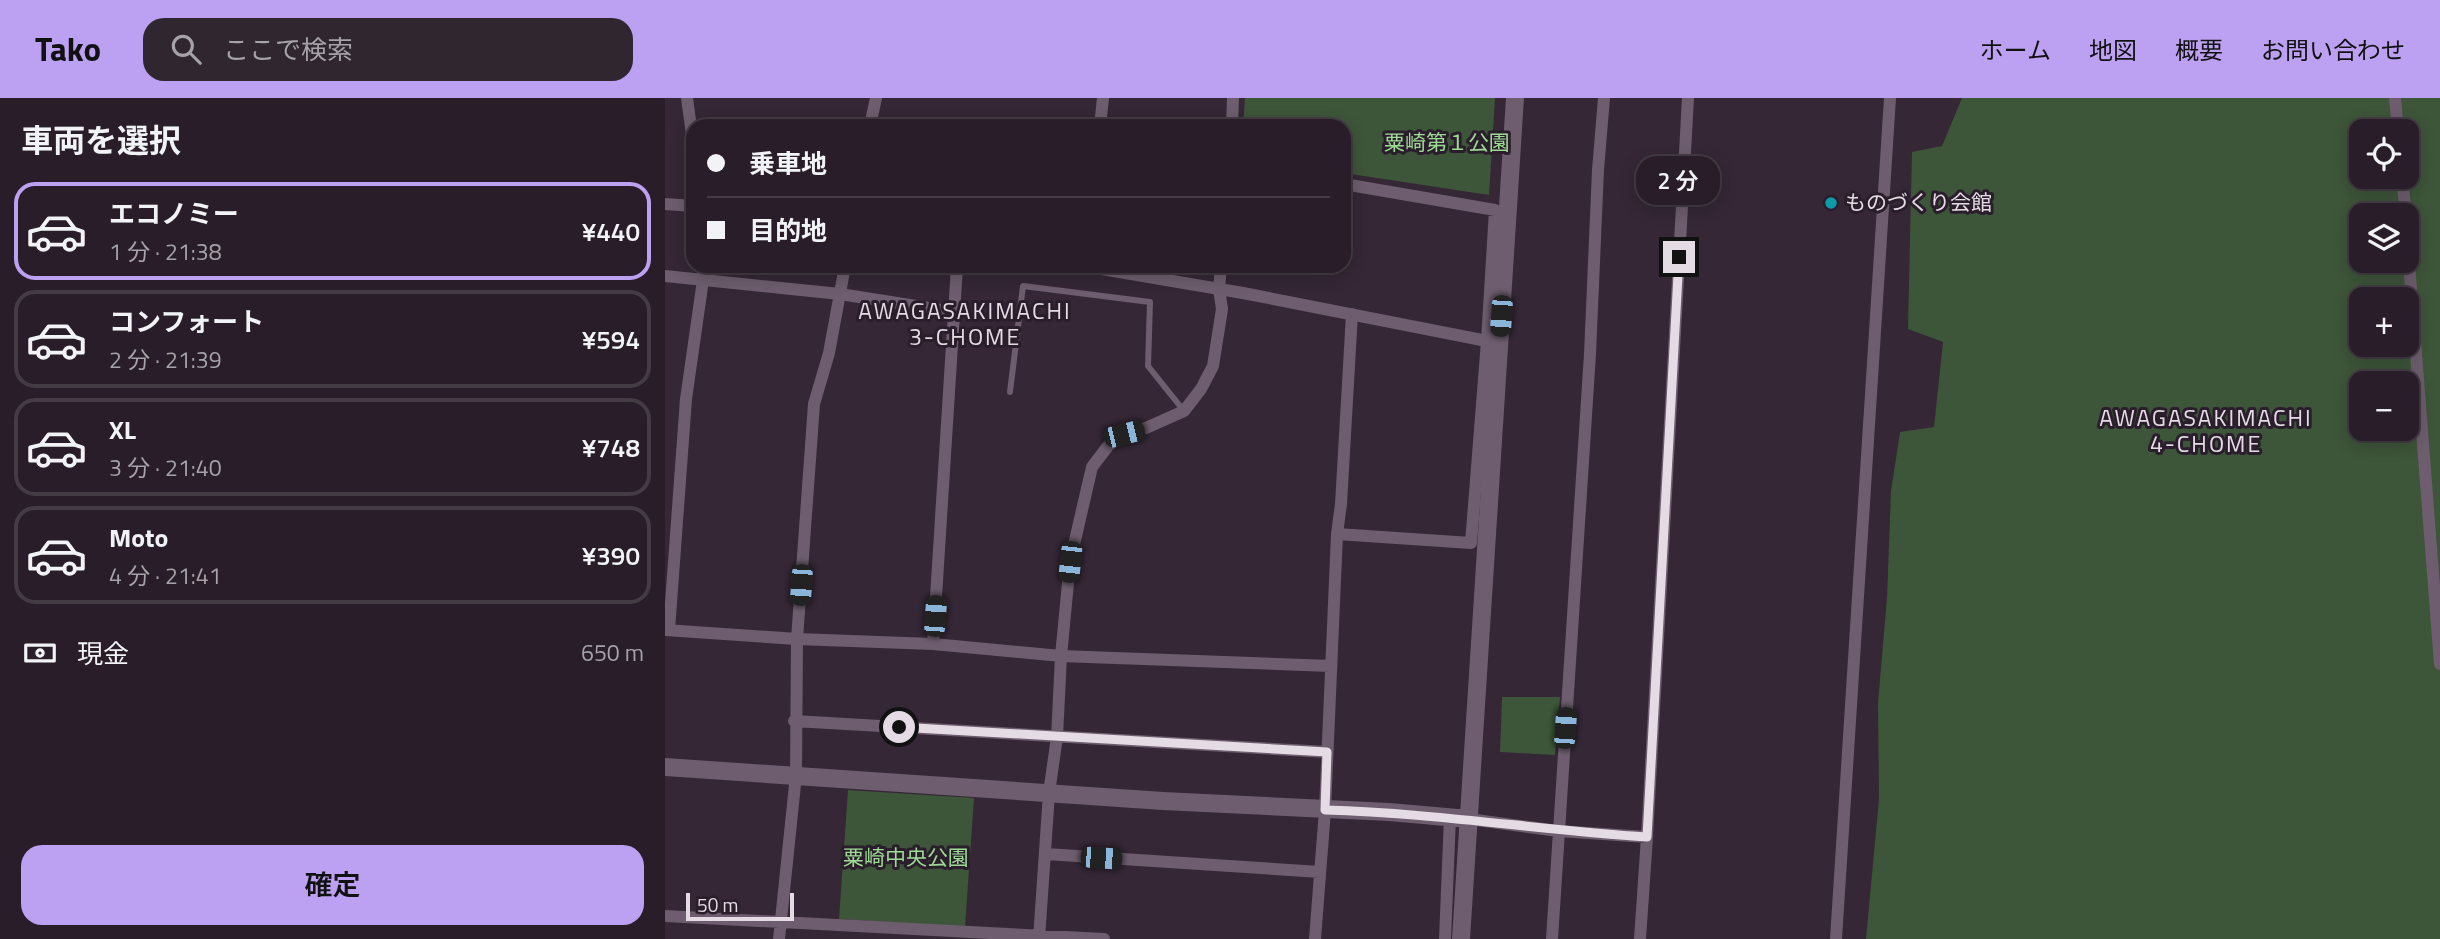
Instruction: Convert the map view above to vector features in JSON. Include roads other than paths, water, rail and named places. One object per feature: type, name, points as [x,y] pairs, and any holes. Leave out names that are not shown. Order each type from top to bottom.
[{"type":"street","points":[[687,98],[690,119]]},
{"type":"street","points":[[872,119],[876,98]]},
{"type":"street","points":[[1101,119],[1103,98]]},
{"type":"street","points":[[1232,119],[1233,98]]},
{"type":"street","points":[[1445,939],[1459,818],[1515,98]]},
{"type":"street","points":[[1552,939],[1604,98]]},
{"type":"street","points":[[1640,939],[1688,98]]},
{"type":"street","points":[[1836,939],[1890,98]]},
{"type":"street","points":[[2395,98],[2397,119]]},
{"type":"street","points":[[1337,534],[1471,544],[1495,210],[1351,185]]},
{"type":"street","points":[[665,204],[686,206]]},
{"type":"street","points":[[702,273],[686,398],[667,630],[797,639],[933,644],[1061,656],[1331,666]]},
{"type":"street","points":[[779,939],[796,775],[794,721],[797,639],[814,404],[829,353],[844,273]]},
{"type":"street","points":[[933,644],[957,273]]},
{"type":"street","points":[[1126,273],[1487,341]]},
{"type":"street","points":[[1039,937],[1070,562],[1092,467],[1108,446],[1124,434],[1146,429],[1184,411],[1201,389],[1213,366],[1222,309],[1219,289],[1220,273]]},
{"type":"street","points":[[2410,273],[2440,664]]},
{"type":"street","points":[[665,276],[840,294],[954,312]]},
{"type":"street","points":[[1315,939],[1325,810],[1337,534],[1352,314]]},
{"type":"street","points":[[794,721],[1327,752]]},
{"type":"street","points":[[665,767],[1325,810],[1389,811],[1558,831],[1647,837]]},
{"type":"street","points":[[1459,818],[1461,939]]},
{"type":"street","points":[[1046,854],[1320,872]]},
{"type":"street","points":[[665,916],[1104,939]]},
{"type":"lane","points":[[1010,392],[1023,286],[1150,302],[1148,366],[1184,411]]},
{"type":"place","name":"ものづくり会館","points":[[1831,203]]},
{"type":"district","name":"AWAGASAKIMACHI 3-CHOME","points":[[965,324]]},
{"type":"district","name":"AWAGASAKIMACHI 4-CHOME","points":[[2206,431]]},
{"type":"park label","name":"粟崎第１公園","points":[[1447,143]]},
{"type":"park label","name":"粟崎中央公園","points":[[906,858]]}]
